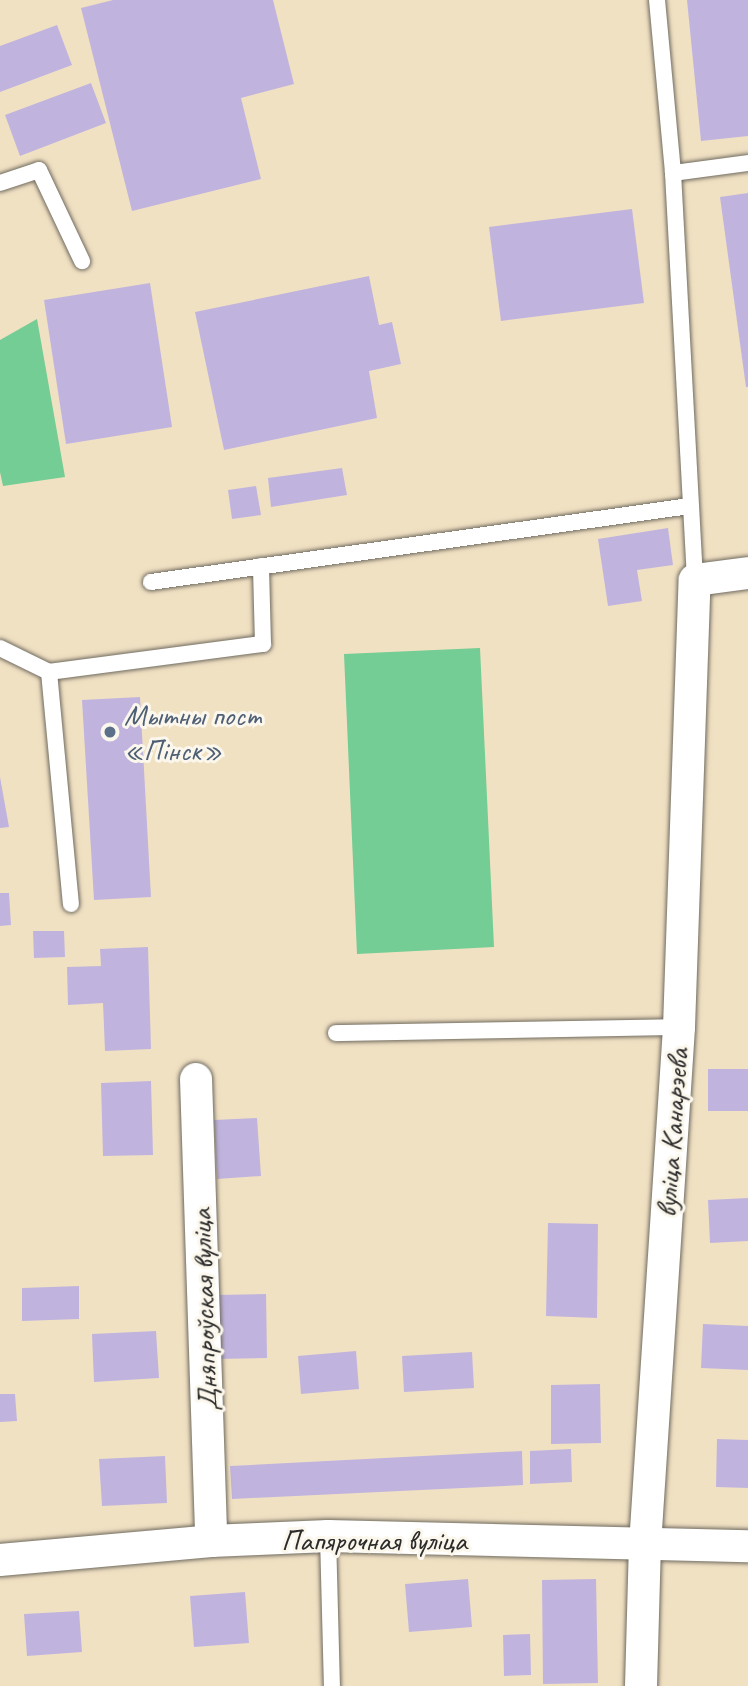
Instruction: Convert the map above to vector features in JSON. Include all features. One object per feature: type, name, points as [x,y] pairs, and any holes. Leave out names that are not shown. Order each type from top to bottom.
[{"type":"street","points":[[695,580],[748,573]]},
{"type":"street","name":"вуліца Канарэева","points":[[641,1686],[645,1545],[679,1027],[695,580]]},
{"type":"street","name":"Дняпроўская вуліца","points":[[197,1079],[211,1541]]},
{"type":"street","name":"Папярочная вуліца","points":[[0,1560],[211,1541],[328,1536],[748,1546]]},
{"type":"lane","points":[[657,0],[673,173],[695,580]]},
{"type":"lane","points":[[673,173],[748,163]]},
{"type":"lane","points":[[0,183],[38,170],[82,261]]},
{"type":"lane","points":[[151,582],[690,506]]},
{"type":"lane","points":[[0,648],[49,672],[263,645],[261,566]]},
{"type":"lane","points":[[49,672],[71,904]]},
{"type":"lane","points":[[336,1033],[679,1027]]},
{"type":"lane","points":[[328,1536],[332,1686]]},
{"type":"green space","points":[[37,319],[65,477],[3,486],[0,472],[0,340]]},
{"type":"green space","points":[[480,648],[494,947],[357,954],[344,654]]},
{"type":"building","points":[[113,0],[273,0],[294,84],[241,98],[261,179],[132,211],[81,8]]},
{"type":"building","points":[[687,0],[748,0],[748,136],[701,141]]},
{"type":"building","points":[[57,25],[72,65],[0,92],[0,46]]},
{"type":"building","points":[[91,83],[106,123],[20,156],[5,115]]},
{"type":"building","points":[[748,193],[748,387],[746,387],[720,197]]},
{"type":"building","points":[[632,209],[644,303],[501,321],[489,227]]},
{"type":"building","points":[[369,276],[379,325],[392,322],[401,364],[369,371],[377,418],[224,450],[195,312]]},
{"type":"building","points":[[150,283],[172,427],[66,444],[44,300]]},
{"type":"building","points":[[342,468],[347,495],[271,507],[268,478]]},
{"type":"building","points":[[256,486],[261,515],[232,519],[228,490]]},
{"type":"building","points":[[668,528],[673,565],[637,570],[642,601],[608,606],[598,539]]},
{"type":"building","points":[[140,697],[151,897],[94,900],[82,700]]},
{"type":"building","points":[[0,777],[9,827],[0,828]]},
{"type":"building","points":[[0,893],[9,893],[11,925],[0,926]]},
{"type":"building","points":[[33,931],[64,931],[65,957],[34,958]]},
{"type":"building","points":[[148,947],[151,1049],[105,1051],[103,1003],[68,1005],[67,967],[101,966],[100,949]]},
{"type":"building","points":[[708,1069],[748,1069],[748,1111],[708,1111]]},
{"type":"building","points":[[151,1081],[153,1155],[103,1156],[101,1083]]},
{"type":"building","points":[[257,1118],[261,1176],[217,1179],[214,1120]]},
{"type":"building","points":[[748,1198],[748,1241],[710,1243],[708,1200]]},
{"type":"building","points":[[548,1223],[598,1224],[597,1318],[546,1316]]},
{"type":"building","points":[[79,1286],[79,1319],[22,1321],[22,1288]]},
{"type":"building","points":[[266,1294],[267,1358],[217,1359],[216,1295]]},
{"type":"building","points":[[703,1324],[748,1326],[748,1370],[701,1368]]},
{"type":"building","points":[[156,1331],[159,1378],[94,1382],[92,1334]]},
{"type":"building","points":[[356,1351],[359,1389],[301,1394],[298,1356]]},
{"type":"building","points":[[472,1352],[474,1388],[404,1392],[402,1356]]},
{"type":"building","points":[[600,1384],[601,1443],[551,1444],[551,1385]]},
{"type":"building","points":[[0,1394],[15,1394],[17,1421],[0,1422]]},
{"type":"building","points":[[717,1439],[748,1440],[748,1488],[716,1487]]},
{"type":"building","points":[[571,1449],[572,1482],[530,1484],[530,1451]]},
{"type":"building","points":[[522,1451],[523,1485],[232,1499],[230,1466]]},
{"type":"building","points":[[165,1456],[167,1503],[102,1506],[99,1459]]},
{"type":"building","points":[[468,1579],[472,1627],[409,1632],[405,1584]]},
{"type":"building","points":[[596,1579],[598,1683],[543,1684],[542,1580]]},
{"type":"building","points":[[245,1592],[249,1643],[194,1647],[190,1596]]},
{"type":"building","points":[[79,1611],[82,1652],[27,1656],[24,1614]]},
{"type":"building","points":[[530,1634],[531,1675],[504,1676],[503,1635]]},
{"type":"place","name":"Мытны пост «Пінск»","points":[[110,732]]}]
